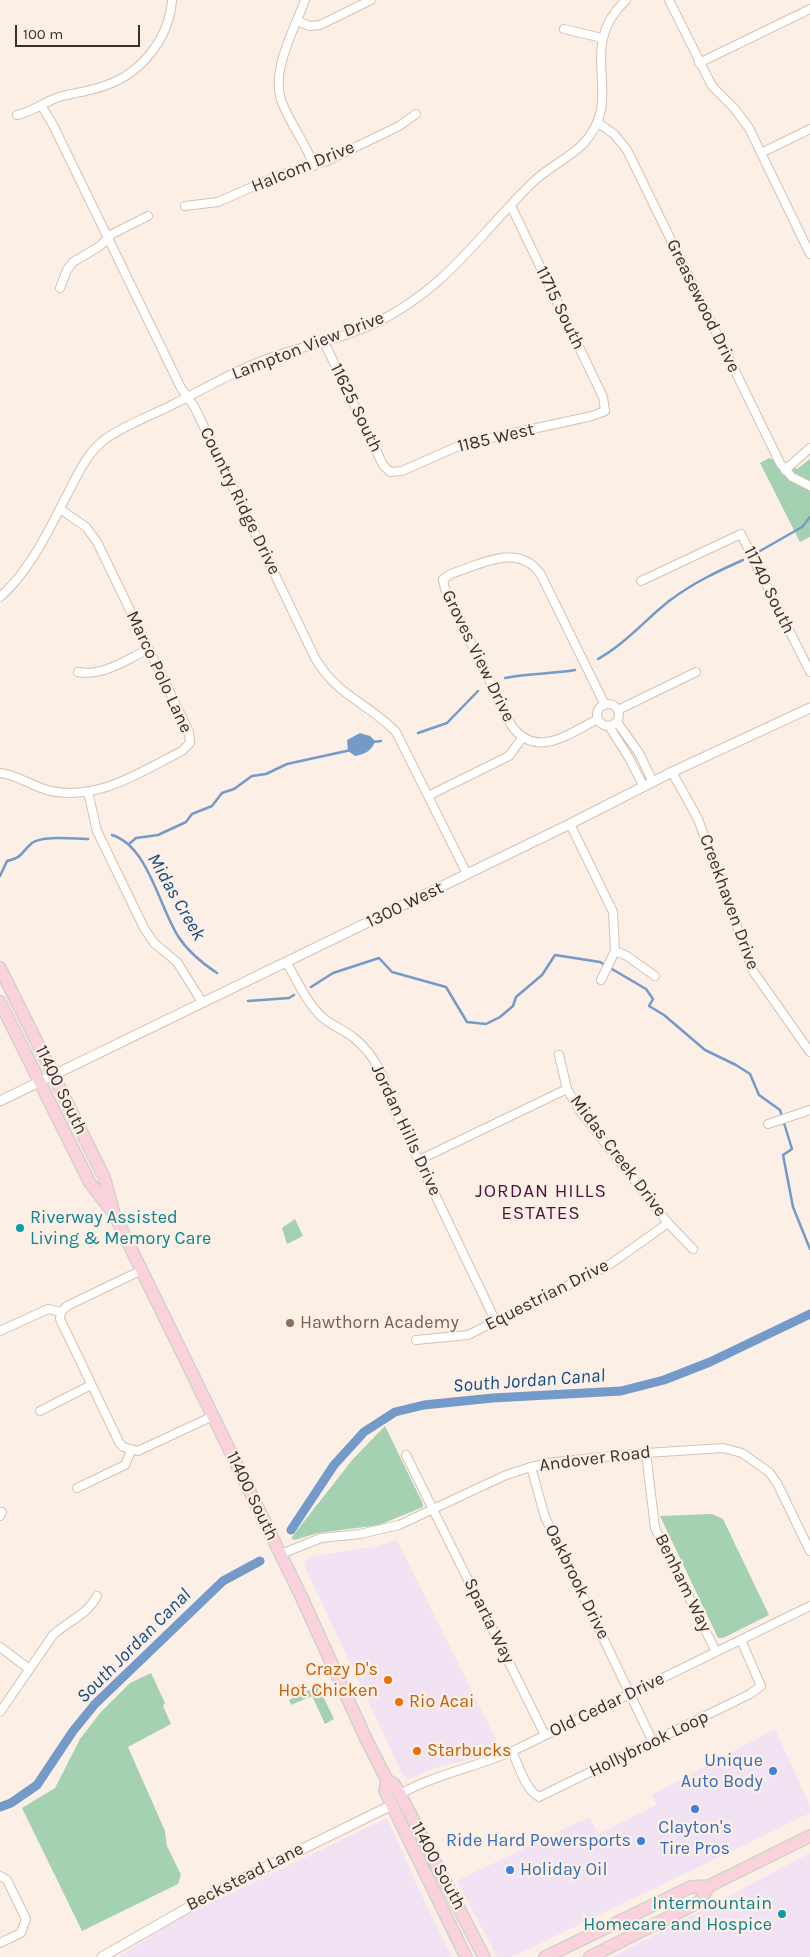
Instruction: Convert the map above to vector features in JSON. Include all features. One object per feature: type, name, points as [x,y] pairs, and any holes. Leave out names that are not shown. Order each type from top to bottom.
[{"type":"main road","name":"11400 South","points":[[0,968],[104,1177],[114,1214]]},
{"type":"main road","name":"11400 South","points":[[0,1002],[90,1183],[114,1214],[214,1416],[281,1554],[386,1780],[385,1791],[466,1957]]},
{"type":"main road","name":"11400 South","points":[[386,1780],[394,1784],[400,1794],[484,1957]]},
{"type":"main road","points":[[545,1957],[691,1887],[709,1886],[810,1836]]},
{"type":"main road","points":[[590,1957],[699,1902],[709,1886]]},
{"type":"street","points":[[16,115],[61,96],[114,83],[132,72],[153,51],[163,35],[172,0]]},
{"type":"street","points":[[306,0],[280,68],[278,85],[283,104],[314,166]]},
{"type":"street","points":[[298,22],[309,26],[320,26],[371,0]]},
{"type":"street","name":"Lampton View Drive","points":[[0,597],[11,587],[27,565],[83,465],[102,441],[253,364],[371,325],[415,300],[453,270],[538,176],[582,145],[598,123],[604,99],[599,53],[602,38],[614,13],[626,0]]},
{"type":"street","points":[[668,0],[712,86],[742,117],[810,254]]},
{"type":"street","points":[[699,63],[810,9]]},
{"type":"street","points":[[564,29],[602,38]]},
{"type":"street","name":"Country Ridge Drive","points":[[41,105],[53,125],[187,397],[195,408],[324,671],[346,694],[372,711],[396,732],[467,874]]},
{"type":"street","name":"Halcom Drive","points":[[185,206],[218,202],[277,176],[335,158],[399,126],[416,114]]},
{"type":"street","name":"Greasewood Drive","points":[[598,123],[614,134],[627,150],[785,470],[800,482],[810,486]]},
{"type":"street","points":[[761,153],[810,129]]},
{"type":"street","name":"11715 South","points":[[511,206],[603,397],[606,411]]},
{"type":"street","points":[[60,288],[70,266],[108,238],[148,216]]},
{"type":"street","name":"11625 South","points":[[324,342],[383,465],[390,472]]},
{"type":"street","name":"1185 West","points":[[390,472],[402,471],[463,444],[592,416],[606,411]]},
{"type":"street","points":[[785,470],[810,448]]},
{"type":"street","name":"Marco Polo Lane","points":[[0,773],[49,790],[88,792],[117,783],[182,751],[190,743],[189,732],[92,534],[79,521],[60,509]]},
{"type":"street","name":"11740 South","points":[[641,581],[741,534],[810,672]]},
{"type":"street","name":"Groves View Drive","points":[[598,719],[549,742],[531,742],[522,738],[511,725],[445,589],[443,579],[451,574],[508,556],[520,557],[533,564],[541,575],[605,705]]},
{"type":"street","points":[[78,672],[89,674],[101,672],[149,649]]},
{"type":"street","points":[[618,710],[696,672]]},
{"type":"street","points":[[617,722],[609,726],[602,725],[598,719],[599,709],[605,705],[611,704],[618,710]]},
{"type":"street","name":"1300 West","points":[[0,1101],[570,824],[672,772],[810,708]]},
{"type":"street","points":[[618,710],[617,722],[639,753],[653,782]]},
{"type":"street","points":[[609,726],[644,787]]},
{"type":"street","points":[[428,796],[509,756],[522,738]]},
{"type":"street","name":"Creekhaven Drive","points":[[672,772],[698,819],[753,971],[810,1052]]},
{"type":"street","points":[[88,792],[97,831],[144,928],[154,943],[177,962],[202,1002]]},
{"type":"street","points":[[570,824],[613,912],[616,951],[601,980]]},
{"type":"street","points":[[616,951],[627,956],[655,976]]},
{"type":"street","name":"Jordan Hills Drive","points":[[286,962],[310,1001],[322,1016],[354,1038],[372,1057],[385,1078],[395,1110],[496,1322]]},
{"type":"street","name":"Midas Creek Drive","points":[[559,1055],[567,1089],[597,1134],[668,1223],[693,1248]]},
{"type":"street","points":[[418,1160],[567,1089]]},
{"type":"street","points":[[768,1124],[810,1110]]},
{"type":"street","name":"Equestrian Drive","points":[[416,1340],[468,1335],[496,1322],[609,1266],[668,1223]]},
{"type":"street","points":[[142,1270],[67,1306],[61,1312],[61,1324],[118,1442],[132,1451],[138,1451],[214,1416]]},
{"type":"street","points":[[0,1331],[48,1309],[61,1312]]},
{"type":"street","points":[[40,1411],[91,1386]]},
{"type":"street","name":"Andover Road","points":[[281,1554],[321,1538],[360,1534],[399,1525],[432,1508],[531,1466],[646,1453],[723,1448],[742,1454],[757,1462],[777,1483],[810,1552]]},
{"type":"street","points":[[77,1488],[124,1465],[132,1451]]},
{"type":"street","name":"Benham Way","points":[[646,1453],[656,1528],[716,1652]]},
{"type":"street","name":"Sparta Way","points":[[406,1455],[545,1735]]},
{"type":"street","name":"Oakbrook Drive","points":[[531,1466],[545,1516],[653,1742]]},
{"type":"street","points":[[0,1712],[53,1635],[64,1625],[85,1612],[97,1596]]},
{"type":"street","name":"Old Cedar Drive","points":[[400,1794],[423,1781],[473,1766],[512,1751],[810,1606]]},
{"type":"street","name":"Hollybrook Loop","points":[[512,1751],[527,1782],[534,1794],[539,1798],[750,1694],[761,1686],[741,1640]]},
{"type":"street","points":[[0,1647],[29,1669]]},
{"type":"street","name":"Beckstead Lane","points":[[102,1957],[210,1894],[392,1805]]},
{"type":"street","points":[[0,1876],[7,1880],[26,1919],[21,1933],[0,1943]]},
{"type":"shaded area","points":[[397,1540],[500,1748],[470,1759],[434,1768],[408,1779],[402,1773],[303,1563],[312,1556],[375,1547]]},
{"type":"shaded area","points":[[775,1729],[810,1806],[810,1813],[512,1957],[497,1957],[457,1881],[589,1817],[598,1834],[656,1805],[652,1795]]},
{"type":"shaded area","points":[[387,1818],[452,1957],[118,1957],[178,1919]]},
{"type":"shaded area","points":[[810,1853],[810,1957],[613,1957]]},
{"type":"green space","points":[[769,458],[797,469],[810,459],[810,537],[800,542],[760,463]]},
{"type":"green space","points":[[295,1219],[303,1236],[287,1244],[282,1228]]},
{"type":"green space","points":[[385,1426],[423,1507],[379,1525],[318,1533],[295,1540],[291,1538],[353,1459]]},
{"type":"green space","points":[[712,1514],[723,1519],[769,1615],[723,1638],[718,1638],[660,1516]]},
{"type":"green space","points":[[151,1673],[165,1703],[163,1706],[171,1724],[128,1747],[165,1831],[167,1846],[181,1875],[178,1884],[82,1931],[22,1808],[55,1788],[80,1739],[100,1713],[130,1683]]},
{"type":"green space","points":[[318,1686],[334,1719],[325,1724],[312,1696],[291,1705],[289,1700]]},
{"type":"water","points":[[360,733],[370,736],[375,741],[368,752],[355,756],[348,751],[347,740]]},
{"type":"waterway","points":[[760,551],[802,527],[810,517]]},
{"type":"waterway","points":[[598,659],[635,632],[669,601],[705,578],[743,560]]},
{"type":"waterway","points":[[505,678],[575,670]]},
{"type":"waterway","points":[[418,733],[447,723],[478,691]]},
{"type":"waterway","points":[[373,742],[381,741]]},
{"type":"waterway","points":[[129,844],[136,838],[158,835],[186,822],[192,814],[212,806],[222,793],[234,789],[252,776],[266,774],[287,764],[351,750]]},
{"type":"waterway","name":"Midas Creek","points":[[112,835],[124,841],[135,851],[144,864],[171,923],[182,942],[196,957],[217,973]]},
{"type":"waterway","name":"Midas Creek","points":[[0,876],[7,861],[19,856],[32,843],[51,838],[88,839]]},
{"type":"waterway","name":"Midas Creek","points":[[311,987],[333,973],[379,958],[392,972],[446,987],[467,1022],[486,1024],[500,1017],[513,1006],[516,997],[542,975],[555,955],[600,962],[646,989],[653,999],[649,1006],[664,1015],[705,1050],[750,1074],[759,1095],[780,1110],[792,1149],[783,1155],[793,1207],[810,1249]]},
{"type":"waterway","name":"Midas Creek","points":[[248,1001],[289,998],[294,995]]},
{"type":"waterway","name":"South Jordan Canal","points":[[291,1530],[334,1465],[364,1432],[395,1412],[424,1405],[493,1398],[621,1391],[664,1380],[710,1362],[810,1314]]},
{"type":"waterway","name":"South Jordan Canal","points":[[0,1807],[11,1803],[37,1785],[73,1731],[95,1704],[223,1581],[260,1561]]},
{"type":"place","name":"Riverway Assisted Living & Memory Care","points":[[20,1228]]},
{"type":"place","name":"Hawthorn Academy","points":[[290,1323]]},
{"type":"place","name":"Crazy D's Hot Chicken","points":[[388,1680]]},
{"type":"place","name":"Rio Acai","points":[[399,1702]]},
{"type":"place","name":"Starbucks","points":[[417,1751]]},
{"type":"place","name":"Unique Auto Body","points":[[773,1771]]},
{"type":"place","name":"Clayton's Tire Pros","points":[[695,1809]]},
{"type":"place","name":"Ride Hard Powersports","points":[[641,1841]]},
{"type":"place","name":"Holiday Oil","points":[[510,1870]]},
{"type":"place","name":"Intermountain Homecare and Hospice","points":[[782,1914]]},
{"type":"district","name":"JORDAN HILLS ESTATES","points":[[541,1203]]}]
